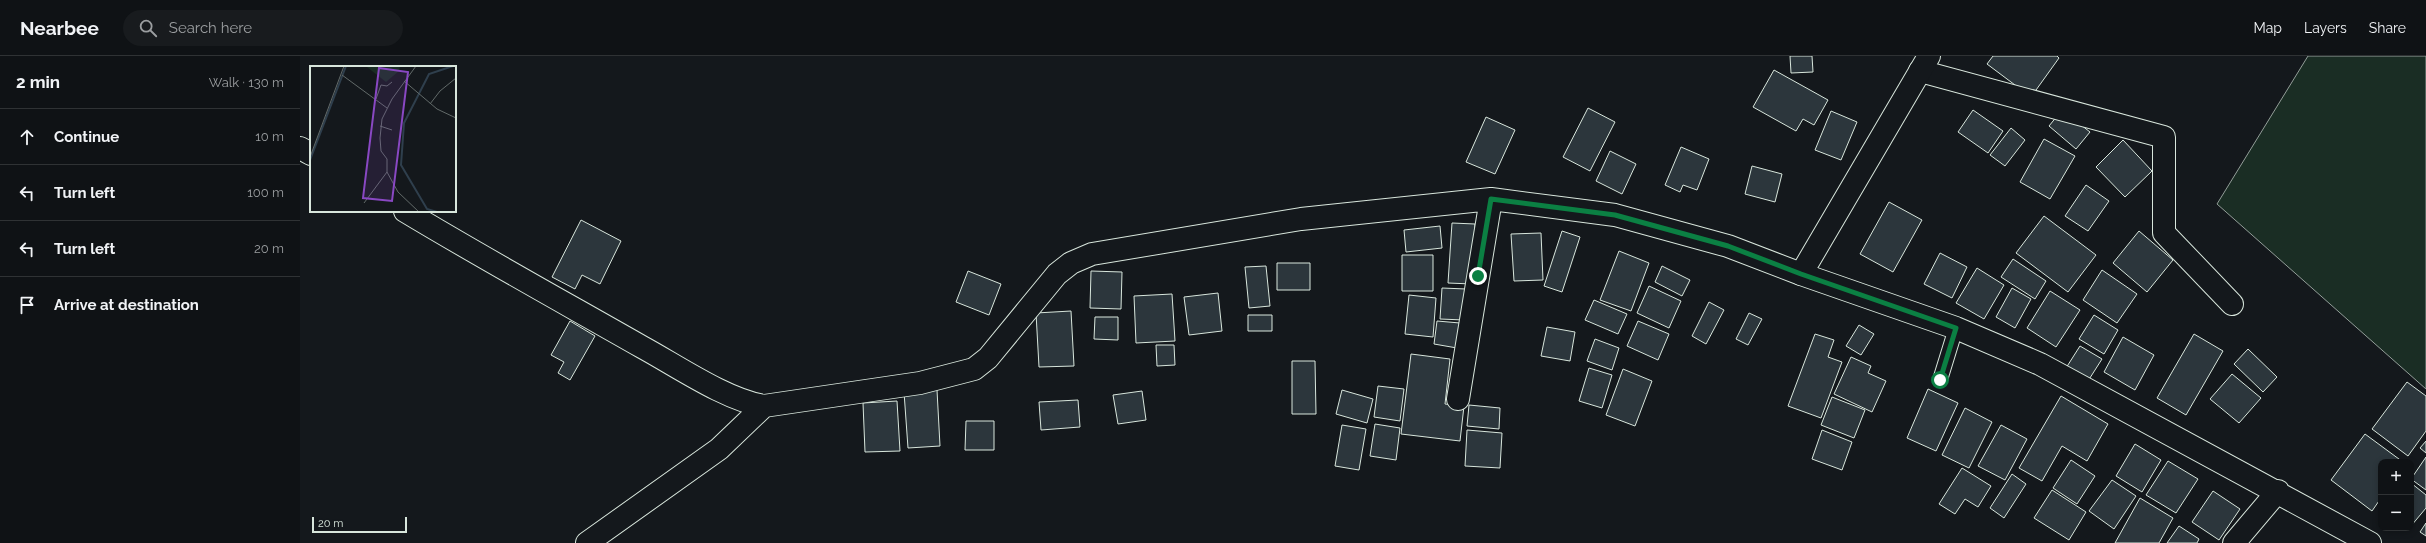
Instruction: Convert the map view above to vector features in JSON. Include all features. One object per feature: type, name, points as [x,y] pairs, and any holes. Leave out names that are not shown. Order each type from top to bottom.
[{"type":"street","points":[[1801,274],[1925,63],[2164,137],[2164,233],[2232,304]]},
{"type":"street","points":[[300,148],[310,153]]},
{"type":"street","points":[[1458,398],[1491,199]]},
{"type":"street","points":[[407,212],[481,256],[688,373],[747,403],[764,406],[920,382],[974,369],[988,358],[1057,274],[1071,263],[1092,254],[1301,219],[1491,199],[1615,215],[1728,246],[1801,274],[1956,328],[2040,364],[2278,491],[2370,543]]},
{"type":"street","points":[[587,543],[719,449],[764,406]]},
{"type":"street","points":[[2234,543],[2278,491]]},
{"type":"lane","points":[[1940,380],[1956,328]]},
{"type":"green space","points":[[2308,56],[2426,56],[2426,389],[2217,204]]},
{"type":"building","points":[[1790,56],[1812,56],[1813,72],[1791,73]]},
{"type":"building","points":[[1993,56],[2057,56],[2059,58],[2031,97],[1987,64]]},
{"type":"building","points":[[1774,70],[1828,100],[1814,125],[1803,119],[1796,131],[1753,107]]},
{"type":"building","points":[[1588,108],[1615,122],[1590,171],[1563,157]]},
{"type":"building","points":[[1973,110],[2003,131],[1988,153],[1958,132]]},
{"type":"building","points":[[2062,110],[2090,132],[2076,149],[2049,126]]},
{"type":"building","points":[[1831,111],[1857,122],[1841,160],[1815,150]]},
{"type":"building","points":[[1486,117],[1515,130],[1495,174],[1466,162]]},
{"type":"building","points":[[2011,128],[2025,140],[2005,166],[1990,155]]},
{"type":"building","points":[[2044,139],[2075,156],[2050,199],[2020,182]]},
{"type":"building","points":[[2123,140],[2152,171],[2125,197],[2096,167]]},
{"type":"building","points":[[1681,147],[1709,159],[1697,190],[1683,185],[1680,192],[1665,185]]},
{"type":"building","points":[[1610,151],[1636,164],[1622,194],[1596,181]]},
{"type":"building","points":[[1752,166],[1782,174],[1775,202],[1745,194]]},
{"type":"building","points":[[2086,185],[2109,201],[2088,231],[2065,216]]},
{"type":"building","points":[[1889,202],[1922,220],[1893,272],[1860,254]]},
{"type":"building","points":[[2044,216],[2096,255],[2068,292],[2016,253]]},
{"type":"building","points":[[581,220],[621,241],[600,284],[582,275],[575,289],[552,277]]},
{"type":"building","points":[[1452,223],[1475,224],[1472,284],[1448,283]]},
{"type":"building","points":[[1440,226],[1442,248],[1406,252],[1404,230]]},
{"type":"building","points":[[1562,231],[1580,237],[1562,292],[1544,286]]},
{"type":"building","points":[[2139,231],[2173,260],[2147,292],[2113,263]]},
{"type":"building","points":[[1541,233],[1543,280],[1514,281],[1511,234]]},
{"type":"building","points":[[1619,251],[1649,263],[1631,311],[1600,300]]},
{"type":"building","points":[[1940,253],[1967,267],[1952,298],[1924,284]]},
{"type":"building","points":[[1402,255],[1433,255],[1433,291],[1402,291]]},
{"type":"building","points":[[2013,259],[2046,281],[2035,299],[2001,277]]},
{"type":"building","points":[[1277,263],[1310,263],[1310,290],[1277,290]]},
{"type":"building","points":[[1266,266],[1270,306],[1249,308],[1245,267]]},
{"type":"building","points":[[1662,266],[1690,280],[1682,296],[1655,282]]},
{"type":"building","points":[[1977,268],[2004,285],[1984,319],[1956,303]]},
{"type":"building","points":[[2102,270],[2137,294],[2117,323],[2083,300]]},
{"type":"building","points":[[968,271],[1001,284],[989,315],[956,302]]},
{"type":"building","points":[[1091,271],[1122,272],[1121,309],[1090,308]]},
{"type":"building","points":[[1649,286],[1681,301],[1669,328],[1637,313]]},
{"type":"building","points":[[1442,288],[1466,289],[1464,320],[1440,319]]},
{"type":"building","points":[[2012,288],[2031,299],[2015,328],[1996,317]]},
{"type":"building","points":[[2050,291],[2080,310],[2056,347],[2027,328]]},
{"type":"building","points":[[1218,293],[1222,331],[1189,335],[1184,297]]},
{"type":"building","points":[[1172,294],[1175,341],[1136,343],[1134,296]]},
{"type":"building","points":[[1409,295],[1436,298],[1433,337],[1405,334]]},
{"type":"building","points":[[1594,300],[1627,314],[1618,334],[1585,320]]},
{"type":"building","points":[[1709,302],[1724,310],[1706,344],[1692,336]]},
{"type":"building","points":[[1071,311],[1074,366],[1039,367],[1036,313]]},
{"type":"building","points":[[1749,313],[1762,319],[1748,345],[1736,339]]},
{"type":"building","points":[[1248,315],[1272,315],[1272,331],[1248,331]]},
{"type":"building","points":[[2094,315],[2118,330],[2104,354],[2079,339]]},
{"type":"building","points":[[1095,317],[1118,317],[1118,340],[1094,339]]},
{"type":"building","points":[[570,321],[595,336],[570,380],[558,373],[564,362],[551,355]]},
{"type":"building","points":[[1437,321],[1460,323],[1457,348],[1434,344]]},
{"type":"building","points":[[1638,321],[1669,334],[1658,360],[1627,346]]},
{"type":"building","points":[[1859,325],[1874,334],[1861,355],[1846,346]]},
{"type":"building","points":[[1547,327],[1575,332],[1570,361],[1541,356]]},
{"type":"building","points":[[1815,334],[1834,340],[1828,357],[1842,362],[1821,418],[1788,406]]},
{"type":"building","points":[[2194,334],[2223,351],[2186,415],[2157,398]]},
{"type":"building","points":[[2123,337],[2154,355],[2135,390],[2104,372]]},
{"type":"building","points":[[1595,339],[1619,348],[1612,370],[1587,361]]},
{"type":"building","points":[[1156,345],[1174,345],[1175,365],[1157,366]]},
{"type":"building","points":[[2080,346],[2102,359],[2088,381],[2066,368]]},
{"type":"building","points":[[2248,349],[2277,377],[2263,392],[2234,364]]},
{"type":"building","points":[[1411,354],[1450,359],[1445,404],[1464,406],[1460,441],[1401,434]]},
{"type":"building","points":[[1851,357],[1871,366],[1868,373],[1886,381],[1872,412],[1834,394]]},
{"type":"building","points":[[1292,361],[1315,361],[1316,414],[1292,414]]},
{"type":"building","points":[[1589,368],[1612,375],[1602,408],[1579,401]]},
{"type":"building","points":[[1623,369],[1652,381],[1635,426],[1606,415]]},
{"type":"building","points":[[2232,374],[2261,398],[2239,423],[2210,399]]},
{"type":"building","points":[[2407,382],[2426,396],[2426,431],[2408,456],[2372,429]]},
{"type":"building","points":[[1378,386],[1404,389],[1400,421],[1374,417]]},
{"type":"building","points":[[1928,389],[1958,403],[1936,451],[1907,438]]},
{"type":"building","points":[[937,390],[940,446],[908,448],[904,392]]},
{"type":"building","points":[[1342,390],[1373,399],[1367,423],[1336,414]]},
{"type":"building","points":[[1142,391],[1146,420],[1118,424],[1113,395]]},
{"type":"building","points":[[2061,396],[2108,424],[2087,461],[2062,446],[2042,481],[2019,468]]},
{"type":"building","points":[[1832,397],[1865,410],[1854,438],[1821,425]]},
{"type":"building","points":[[1078,400],[1080,427],[1041,430],[1039,402]]},
{"type":"building","points":[[897,401],[900,451],[865,452],[863,403]]},
{"type":"building","points":[[1469,405],[1500,408],[1499,429],[1467,426]]},
{"type":"building","points":[[1965,408],[1992,422],[1969,468],[1942,455]]},
{"type":"building","points":[[966,421],[994,421],[994,450],[965,450]]},
{"type":"building","points":[[1375,424],[1400,428],[1396,460],[1370,456]]},
{"type":"building","points":[[1342,425],[1366,429],[1359,470],[1335,466]]},
{"type":"building","points":[[2001,425],[2027,439],[2005,480],[1978,466]]},
{"type":"building","points":[[1467,430],[1502,433],[1500,468],[1465,466]]},
{"type":"building","points":[[1822,430],[1852,442],[1842,470],[1812,459]]},
{"type":"building","points":[[2365,434],[2399,459],[2378,459],[2378,502],[2372,511],[2331,480]]},
{"type":"building","points":[[2426,441],[2426,453],[2420,448]]},
{"type":"building","points":[[2135,444],[2161,460],[2142,492],[2116,476]]},
{"type":"building","points":[[2426,457],[2426,490],[2414,481],[2414,475]]},
{"type":"building","points":[[2071,460],[2095,476],[2077,504],[2053,488]]},
{"type":"building","points":[[2168,461],[2198,479],[2176,513],[2146,495]]},
{"type":"building","points":[[1962,468],[1991,486],[1978,507],[1965,499],[1955,514],[1939,504]]},
{"type":"building","points":[[2012,474],[2026,484],[2004,518],[1990,508]]},
{"type":"building","points":[[2112,480],[2136,496],[2114,529],[2089,511]]},
{"type":"building","points":[[2414,485],[2426,495],[2426,508],[2414,522]]},
{"type":"building","points":[[2052,490],[2086,512],[2069,540],[2034,518]]},
{"type":"building","points":[[2213,491],[2240,509],[2219,540],[2192,522]]},
{"type":"building","points":[[2140,498],[2173,518],[2159,543],[2115,543]]},
{"type":"building","points":[[2426,523],[2426,536],[2420,532]]},
{"type":"building","points":[[2179,526],[2199,539],[2197,543],[2167,543]]},
{"type":"route","points":[[1478,276],[1491,199],[1615,215],[1728,246],[1801,274],[1956,328],[1940,380]]}]
